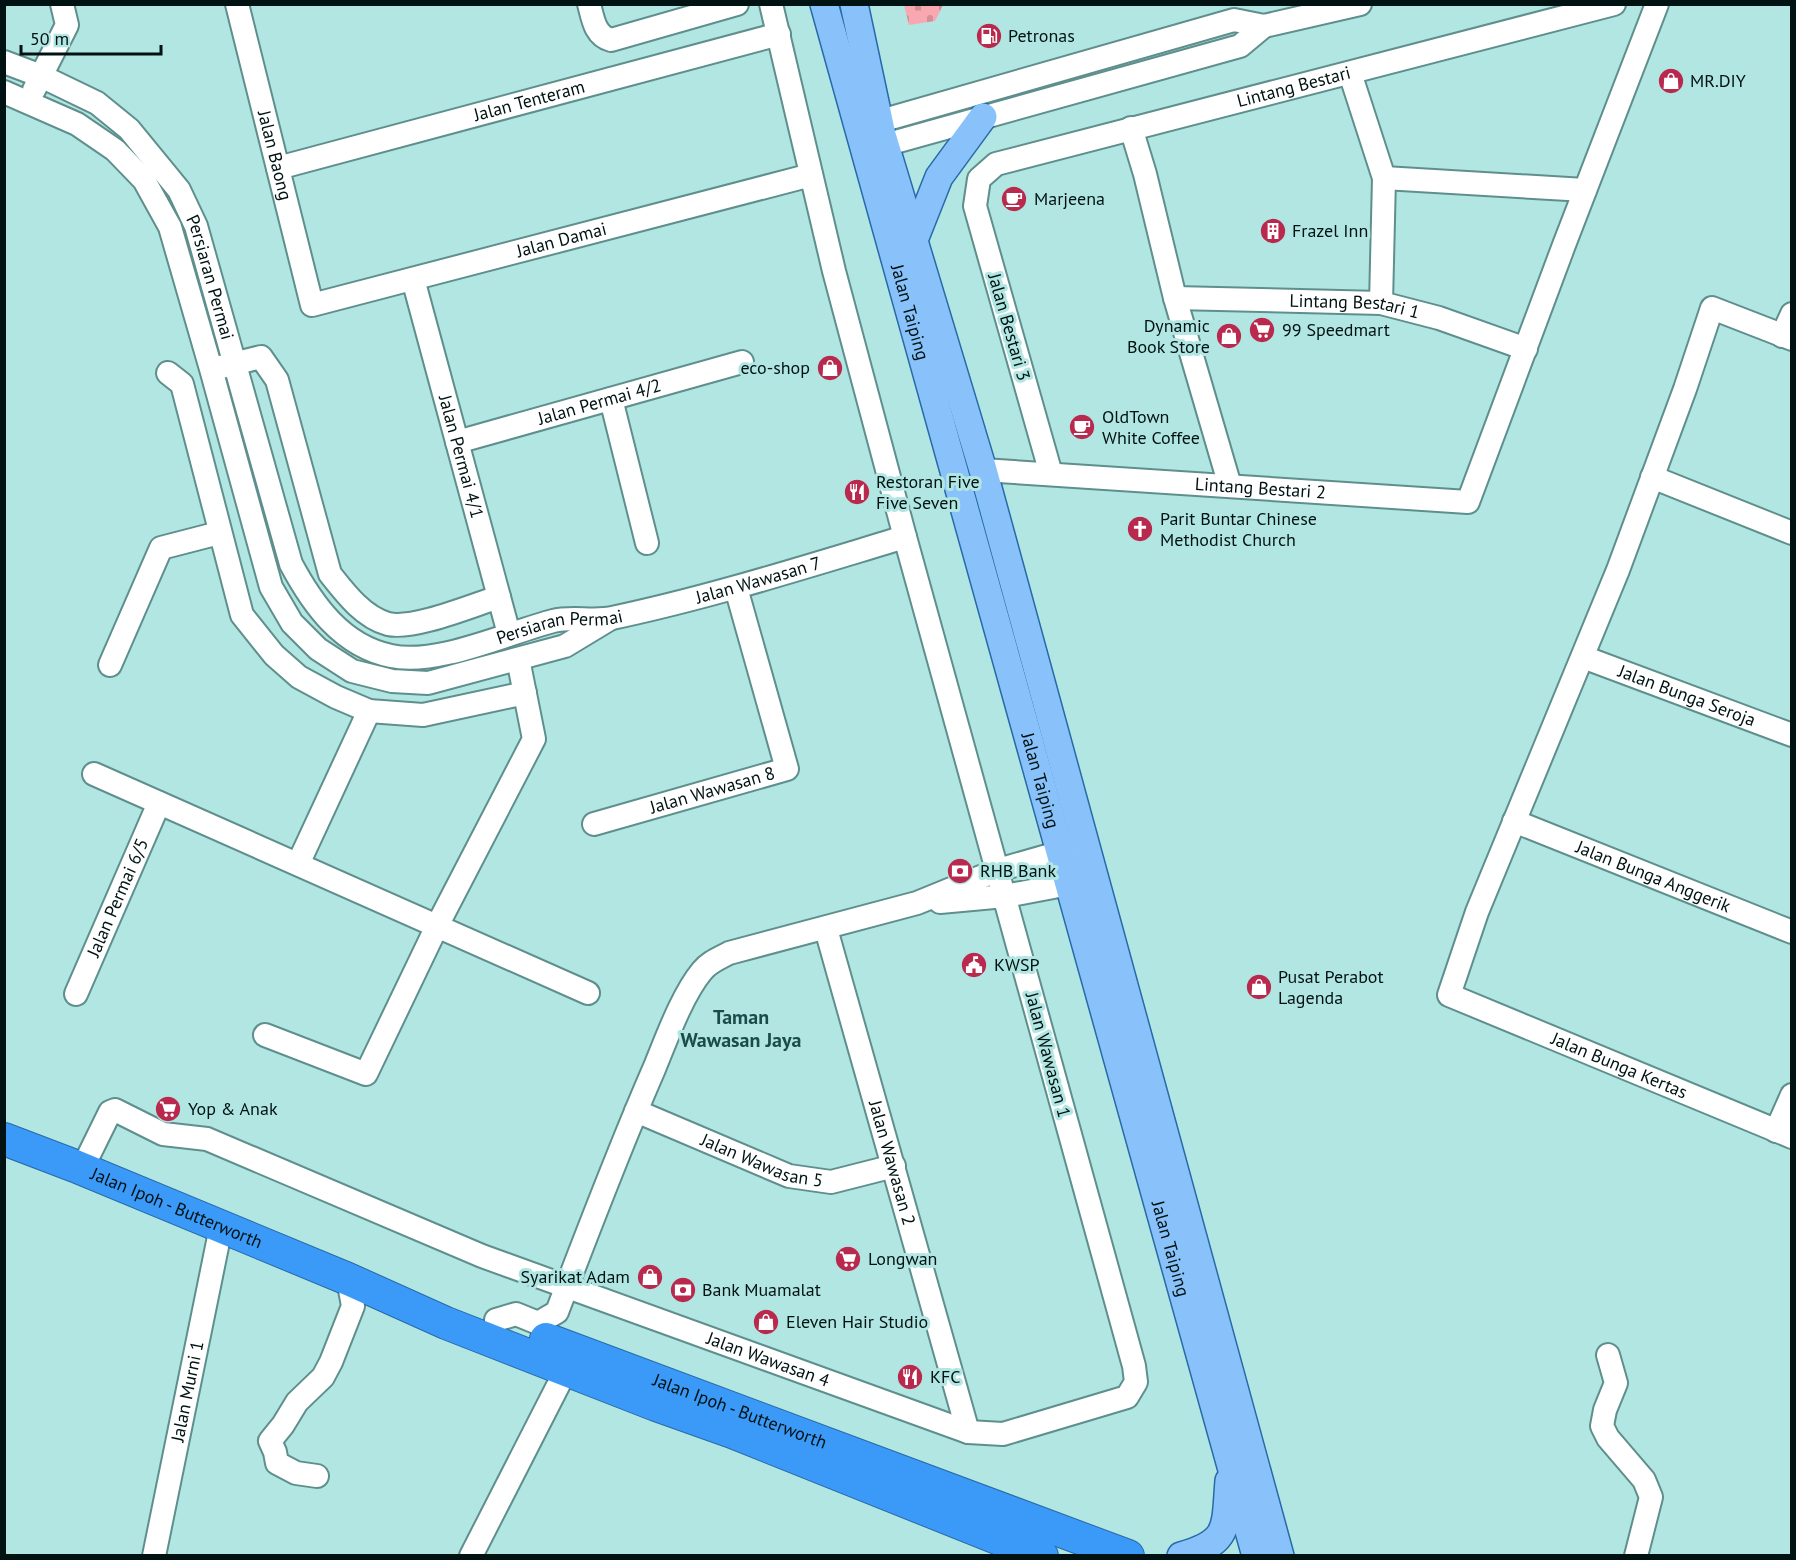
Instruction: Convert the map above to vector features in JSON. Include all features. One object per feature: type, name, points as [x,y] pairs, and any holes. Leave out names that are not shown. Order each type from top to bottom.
[{"type":"highway","name":"Jalan Ipoh - Butterworth","points":[[4,1139],[221,1227],[349,1302],[446,1323],[732,1432],[1042,1556]]},
{"type":"highway","name":"Jalan Ipoh - Butterworth","points":[[349,1302],[455,1305],[1128,1556]]},
{"type":"main road","name":"Jalan Taiping","points":[[824,4],[872,136],[914,240],[983,470],[1280,1556]]},
{"type":"main road","name":"Jalan Taiping","points":[[854,4],[872,136],[1060,852],[1256,1556]]},
{"type":"main road","points":[[914,240],[939,177],[983,117]]},
{"type":"main road","points":[[1181,1556],[1199,1551],[1217,1540],[1226,1522],[1230,1463]]},
{"type":"street","points":[[28,102],[67,25],[62,4]]},
{"type":"street","name":"Jalan Baong","points":[[237,4],[312,305]]},
{"type":"street","points":[[589,4],[596,28],[603,38],[611,40],[737,4]]},
{"type":"street","name":"Jalan Wawasan 1","points":[[771,4],[834,271],[905,537],[1134,1366],[1136,1382],[1126,1397]]},
{"type":"street","points":[[872,136],[1234,20],[1360,4]]},
{"type":"street","name":"Lintang Bestari","points":[[979,179],[996,164],[1614,4]]},
{"type":"street","points":[[1526,349],[1656,4]]},
{"type":"street","points":[[872,136],[983,117],[1240,46],[1262,15]]},
{"type":"street","name":"Jalan Tenteram","points":[[278,168],[779,34]]},
{"type":"street","name":"Persiaran Permai","points":[[4,62],[41,76],[97,103],[129,129],[179,190],[196,226],[291,564],[307,594],[330,622],[359,645],[391,656],[429,658],[556,620],[609,619]]},
{"type":"street","points":[[1350,73],[1384,178],[1381,303]]},
{"type":"street","name":"Persiaran Permai","points":[[4,92],[77,124],[115,150],[144,180],[170,227],[271,587],[292,623],[318,649],[352,670],[392,681],[428,683],[565,646],[609,619]]},
{"type":"street","points":[[1131,128],[1145,174],[1175,298],[1230,486]]},
{"type":"street","name":"Jalan Damai","points":[[312,305],[812,175]]},
{"type":"street","points":[[1384,178],[1585,190]]},
{"type":"street","name":"Jalan Bestari 3","points":[[979,179],[975,206],[1051,474]]},
{"type":"street","name":"Jalan Permai 4/1","points":[[413,279],[509,634]]},
{"type":"street","name":"Lintang Bestari 1","points":[[1175,298],[1381,303],[1439,318],[1526,349]]},
{"type":"street","points":[[1514,821],[1583,657],[1652,477],[1712,308],[1787,337],[1791,314]]},
{"type":"street","name":"Lintang Bestari 2","points":[[983,470],[1468,502],[1526,349]]},
{"type":"street","points":[[211,369],[261,357],[277,380],[330,574],[349,598],[368,614],[389,624],[417,623],[499,597]]},
{"type":"street","name":"Jalan Permai 4/2","points":[[457,442],[742,362]]},
{"type":"street","points":[[168,373],[182,384],[242,615],[274,655],[299,677],[336,697],[369,711],[423,715],[525,693]]},
{"type":"street","points":[[611,399],[647,543]]},
{"type":"street","points":[[1652,477],[1791,533]]},
{"type":"street","points":[[110,665],[161,548],[219,533]]},
{"type":"street","name":"Jalan Wawasan 7","points":[[609,619],[736,588],[905,537]]},
{"type":"street","name":"Jalan Wawasan 8","points":[[594,824],[787,769],[736,588]]},
{"type":"street","name":"Jalan Bunga Seroja","points":[[1583,657],[1791,735]]},
{"type":"street","points":[[265,1035],[366,1074],[437,926],[534,739],[518,658]]},
{"type":"street","points":[[298,864],[369,711]]},
{"type":"street","points":[[94,774],[588,993]]},
{"type":"street","name":"Jalan Permai 6/5","points":[[76,994],[159,803]]},
{"type":"street","name":"Jalan Bunga Anggerik","points":[[1514,821],[1791,932]]},
{"type":"street","name":"Jalan Bunga Kertas","points":[[1514,821],[1477,912],[1449,995],[1784,1134]]},
{"type":"street","points":[[496,1320],[516,1314],[538,1323],[557,1312],[670,1030],[703,970],[716,959],[729,953],[917,903],[998,870],[1086,845]]},
{"type":"street","points":[[917,903],[1005,896],[1095,880]]},
{"type":"street","name":"Jalan Wawasan 2","points":[[826,929],[968,1432]]},
{"type":"street","points":[[1784,1134],[1791,1095]]},
{"type":"street","name":"Jalan Wawasan 4","points":[[82,1169],[112,1110],[163,1134],[207,1139],[482,1256],[968,1432],[1003,1434],[1126,1397]]},
{"type":"street","name":"Jalan Wawasan 5","points":[[636,1111],[789,1176],[831,1182],[894,1166]]},
{"type":"street","name":"Jalan Murni 1","points":[[154,1556],[221,1227]]},
{"type":"street","points":[[317,1476],[296,1473],[277,1462],[270,1441],[284,1425],[297,1402],[328,1370],[349,1302]]},
{"type":"street","points":[[557,1312],[563,1332],[603,1345],[609,1363]]},
{"type":"street","points":[[1608,1355],[1616,1383],[1605,1410],[1602,1426],[1608,1438],[1644,1480],[1651,1497],[1636,1556]]},
{"type":"street","points":[[471,1556],[566,1370]]},
{"type":"green space","points":[[904,4],[943,5],[935,21],[909,25]]},
{"type":"place","name":"Petronas","points":[[989,36]]},
{"type":"place","name":"MR.DIY","points":[[1671,81]]},
{"type":"place","name":"Marjeena","points":[[1014,199]]},
{"type":"place","name":"Frazel Inn","points":[[1273,231]]},
{"type":"place","name":"99 Speedmart","points":[[1262,330]]},
{"type":"place","name":"Dynamic Book Store","points":[[1229,336]]},
{"type":"place","name":"eco-shop","points":[[830,368]]},
{"type":"place","name":"OldTown White Coffee","points":[[1082,427]]},
{"type":"place","name":"Restoran Five Five Seven","points":[[857,492]]},
{"type":"place","name":"Parit Buntar Chinese Methodist Church","points":[[1140,529]]},
{"type":"place","name":"RHB Bank","points":[[960,871]]},
{"type":"place","name":"KWSP","points":[[974,965]]},
{"type":"place","name":"Pusat Perabot Lagenda","points":[[1259,987]]},
{"type":"place","name":"Yop & Anak","points":[[168,1109]]},
{"type":"place","name":"Longwan","points":[[848,1259]]},
{"type":"place","name":"Syarikat Adam","points":[[650,1277]]},
{"type":"place","name":"Bank Muamalat","points":[[683,1290]]},
{"type":"place","name":"Eleven Hair Studio","points":[[766,1322]]},
{"type":"place","name":"KFC","points":[[910,1377]]},
{"type":"district","name":"Taman Wawasan Jaya","points":[[741,1028]]}]
